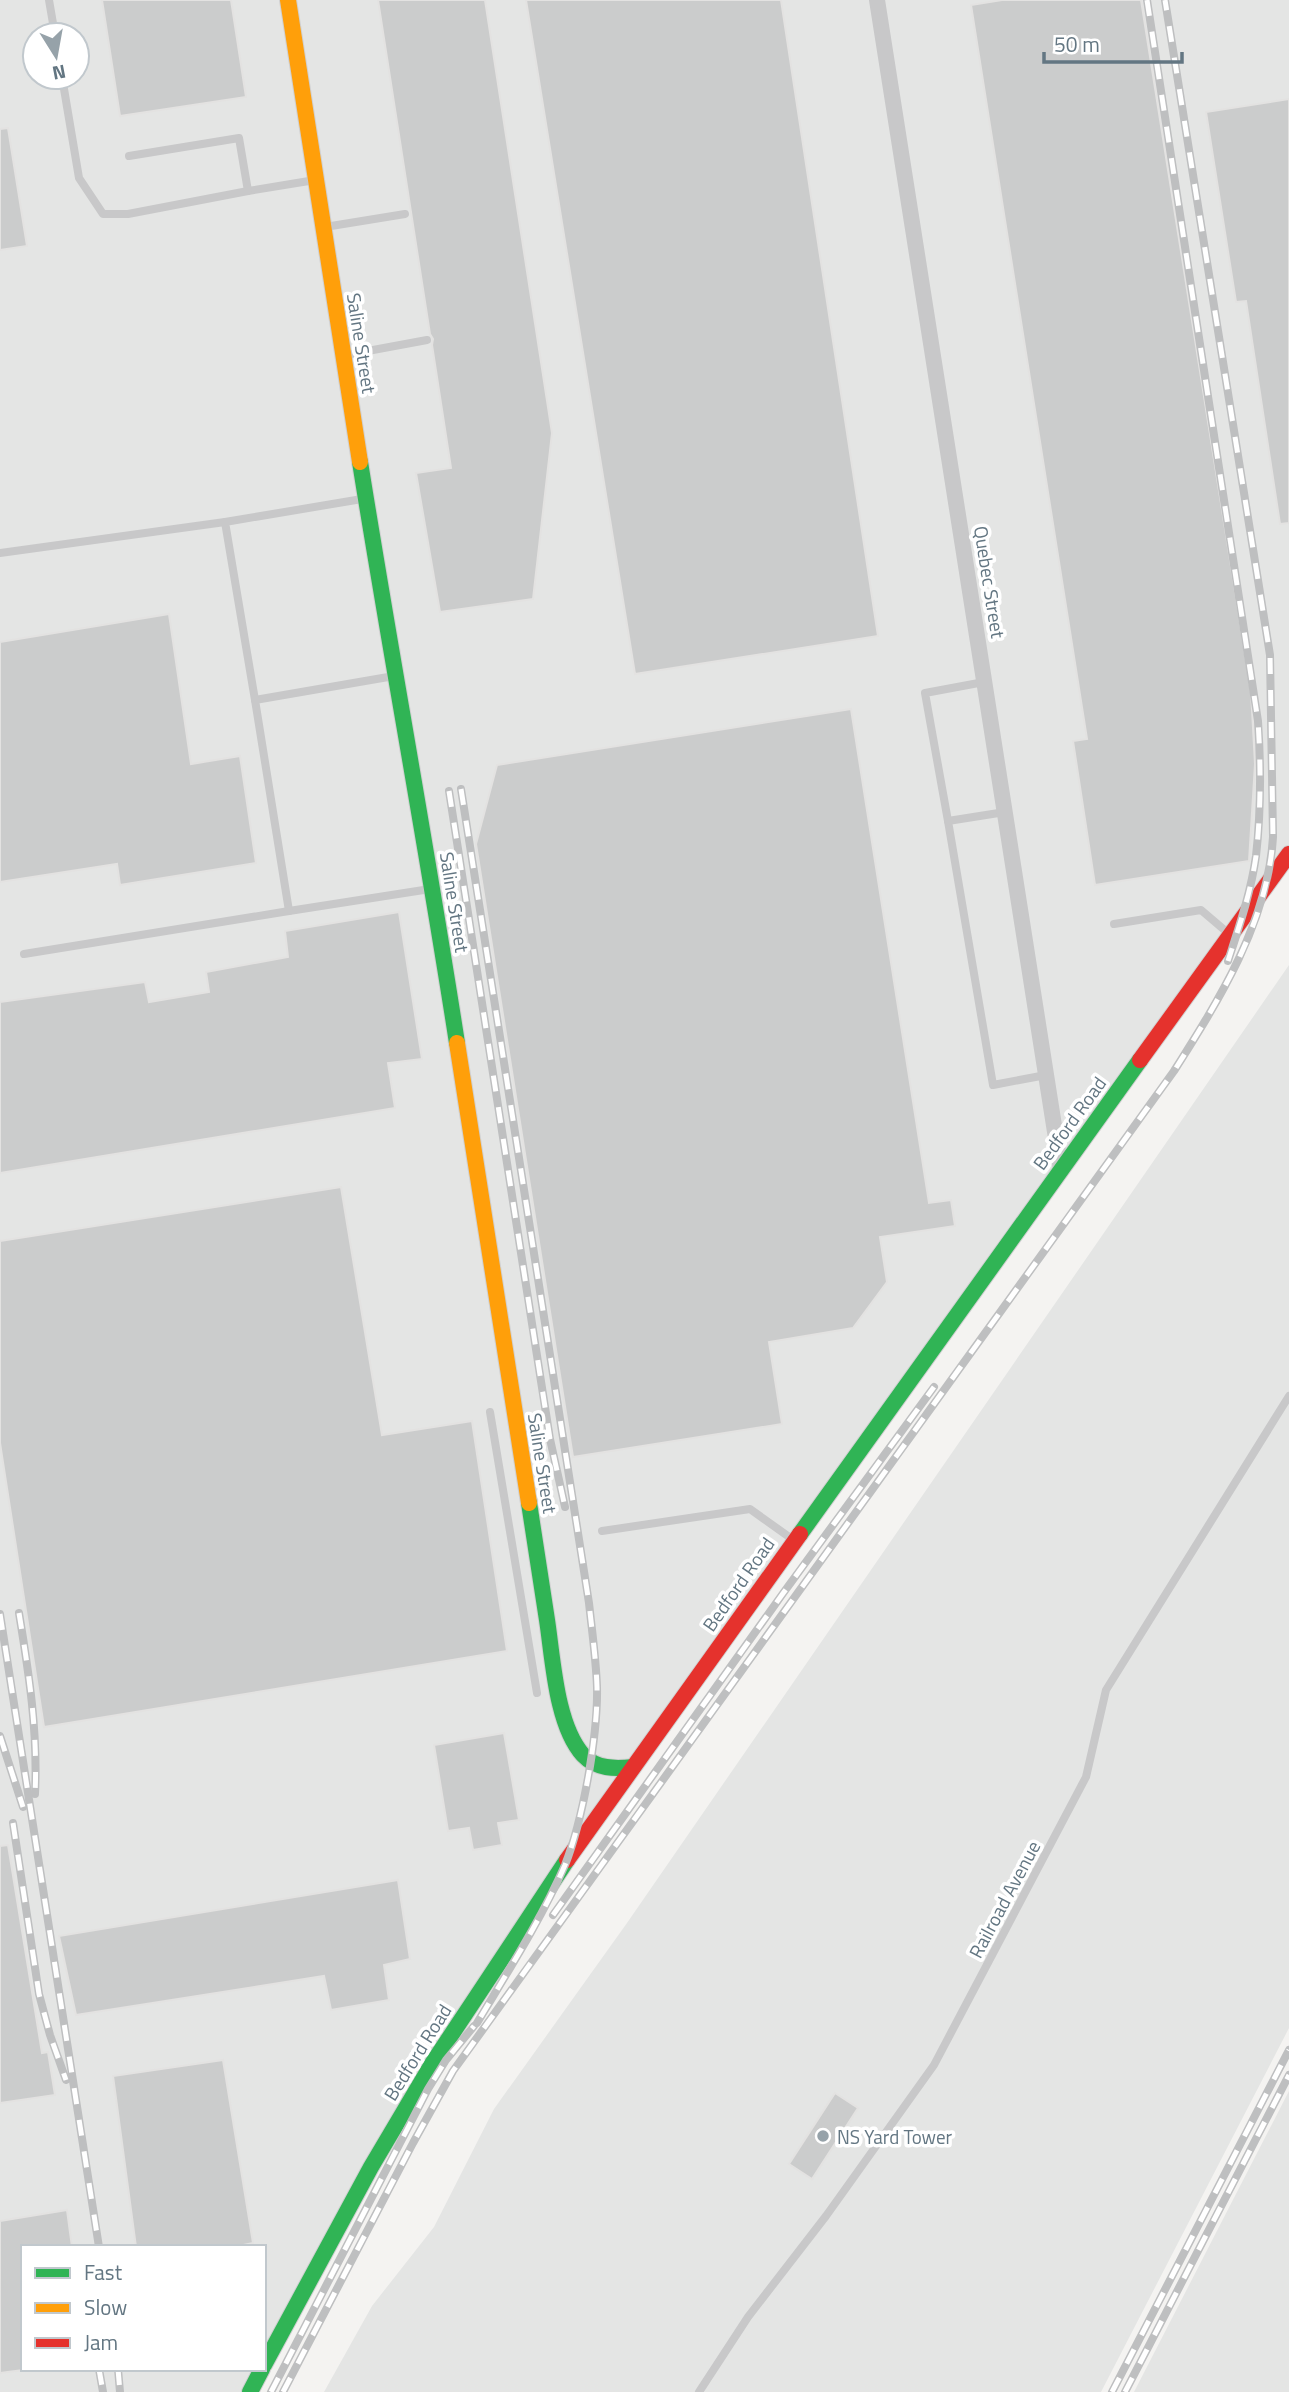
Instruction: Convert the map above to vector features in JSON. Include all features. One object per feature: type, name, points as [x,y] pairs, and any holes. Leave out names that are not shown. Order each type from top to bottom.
[{"type":"street","name":"Saline Street","points":[[288,0],[394,676],[433,889],[557,1686],[574,1742],[584,1756],[597,1765],[633,1768]]},
{"type":"street","name":"Quebec Street","points":[[877,0],[1061,1170]]},
{"type":"street","name":"Bedford Road","points":[[266,2361],[371,2166],[432,2064],[566,1862],[1289,854]]},
{"type":"street","name":"Bedford Road","points":[[250,2392],[261,2371]]},
{"type":"lane","points":[[49,0],[53,21]]},
{"type":"lane","points":[[64,91],[79,178],[103,214],[128,214],[315,180]]},
{"type":"lane","points":[[129,156],[239,138],[248,191]]},
{"type":"lane","points":[[322,227],[405,214]]},
{"type":"lane","points":[[343,356],[427,340]]},
{"type":"lane","points":[[0,553],[225,522],[366,498]]},
{"type":"lane","points":[[225,522],[289,911]]},
{"type":"lane","points":[[255,700],[394,676]]},
{"type":"lane","points":[[984,682],[925,693],[993,1085],[1046,1075]]},
{"type":"lane","points":[[948,821],[1004,811]]},
{"type":"lane","points":[[24,954],[433,889]]},
{"type":"lane","points":[[1114,925],[1201,911],[1230,935]]},
{"type":"lane","name":"Railroad Avenue","points":[[699,2392],[748,2317],[826,2216],[934,2065],[1086,1777],[1106,1690],[1289,1396]]},
{"type":"lane","points":[[490,1412],[537,1693]]},
{"type":"lane","points":[[602,1531],[750,1509],[794,1541]]},
{"type":"lane","points":[[508,1517],[530,1513]]},
{"type":"shaded area","points":[[0,0],[1289,0],[1289,865],[566,1862],[393,2131],[266,2363],[266,2245],[21,2245],[21,2371],[262,2371],[251,2392],[0,2392]]},
{"type":"shaded area","points":[[1289,965],[1289,2028],[1101,2392],[324,2392],[372,2306],[434,2227],[494,2109],[627,1923]]},
{"type":"shaded area","points":[[1289,2091],[1289,2392],[1134,2392]]},
{"type":"building","points":[[102,0],[231,0],[246,97],[120,116]]},
{"type":"building","points":[[378,0],[485,0],[552,433],[533,599],[440,612],[416,473],[451,468]]},
{"type":"building","points":[[526,0],[781,0],[878,636],[635,674]]},
{"type":"building","points":[[1002,0],[1141,0],[1251,692],[1255,764],[1249,861],[1095,885],[1073,741],[1087,739],[971,5]]},
{"type":"building","points":[[1289,99],[1289,523],[1280,524],[1246,301],[1236,302],[1206,112]]},
{"type":"building","points":[[8,128],[27,246],[0,250],[0,129]]},
{"type":"building","points":[[169,614],[191,764],[240,756],[256,863],[120,885],[117,864],[0,882],[0,642]]},
{"type":"building","points":[[851,709],[929,1203],[951,1200],[955,1226],[880,1237],[887,1282],[853,1328],[769,1342],[782,1424],[573,1457],[476,844],[497,765]]},
{"type":"building","points":[[399,912],[422,1059],[388,1063],[395,1108],[0,1173],[0,1002],[145,982],[149,1002],[209,992],[206,972],[288,957],[285,931]]},
{"type":"building","points":[[341,1187],[382,1435],[472,1421],[507,1651],[44,1727],[0,1443],[0,1241]]},
{"type":"building","points":[[504,1733],[519,1820],[498,1823],[502,1845],[473,1850],[469,1828],[448,1831],[434,1745]]},
{"type":"building","points":[[8,1845],[42,2053],[48,2052],[55,2095],[0,2103],[0,1846]]},
{"type":"building","points":[[398,1880],[410,1959],[384,1965],[389,2000],[331,2010],[324,1976],[76,2015],[59,1936]]},
{"type":"building","points":[[223,2060],[253,2243],[136,2245],[113,2076]]},
{"type":"building","name":"NS Yard Tower","points":[[835,2093],[858,2108],[812,2179],[789,2164]]},
{"type":"building","points":[[67,2210],[72,2245],[21,2245],[21,2370],[0,2373],[0,2221]]},
{"type":"railway","points":[[1147,0],[1258,721],[1260,789],[1256,856],[1248,896],[1228,961]]},
{"type":"railway","points":[[283,2392],[453,2071],[1174,1071],[1224,988],[1251,930],[1262,899],[1273,837],[1270,655],[1165,0]]},
{"type":"railway","points":[[461,789],[589,1603],[597,1687],[595,1729],[588,1777],[572,1846],[535,1925],[477,2023]]},
{"type":"railway","points":[[449,791],[550,1439],[565,1507]]},
{"type":"railway","points":[[553,1915],[934,1387]]},
{"type":"railway","points":[[19,1613],[34,1726],[35,1794]]},
{"type":"railway","points":[[0,1614],[99,2245]]},
{"type":"railway","points":[[0,1736],[23,1807]]},
{"type":"railway","points":[[13,1823],[39,1994],[66,2080]]},
{"type":"railway","points":[[271,2392],[428,2089],[446,2060],[474,2026]]},
{"type":"railway","points":[[1112,2392],[1289,2050]]},
{"type":"railway","points":[[1125,2392],[1289,2075]]},
{"type":"railway","points":[[99,2371],[103,2392]]},
{"type":"railway","points":[[118,2371],[120,2392]]},
{"type":"traffic: fast","points":[[360,462],[457,1043]]},
{"type":"traffic: fast","points":[[800,1534],[1140,1060]]},
{"type":"traffic: fast","points":[[529,1503],[554,1672],[567,1727],[574,1742],[588,1760],[613,1768],[633,1767]]},
{"type":"traffic: fast","points":[[266,2361],[371,2167],[432,2064],[567,1860]]},
{"type":"traffic: fast","points":[[250,2392],[261,2371]]},
{"type":"traffic: slow","points":[[288,0],[360,462]]},
{"type":"traffic: slow","points":[[457,1043],[529,1503]]},
{"type":"traffic: jam","points":[[1140,1060],[1289,854]]},
{"type":"traffic: jam","points":[[567,1860],[800,1534]]},
{"type":"place","name":"NS Yard Tower","points":[[823,2136]]}]
